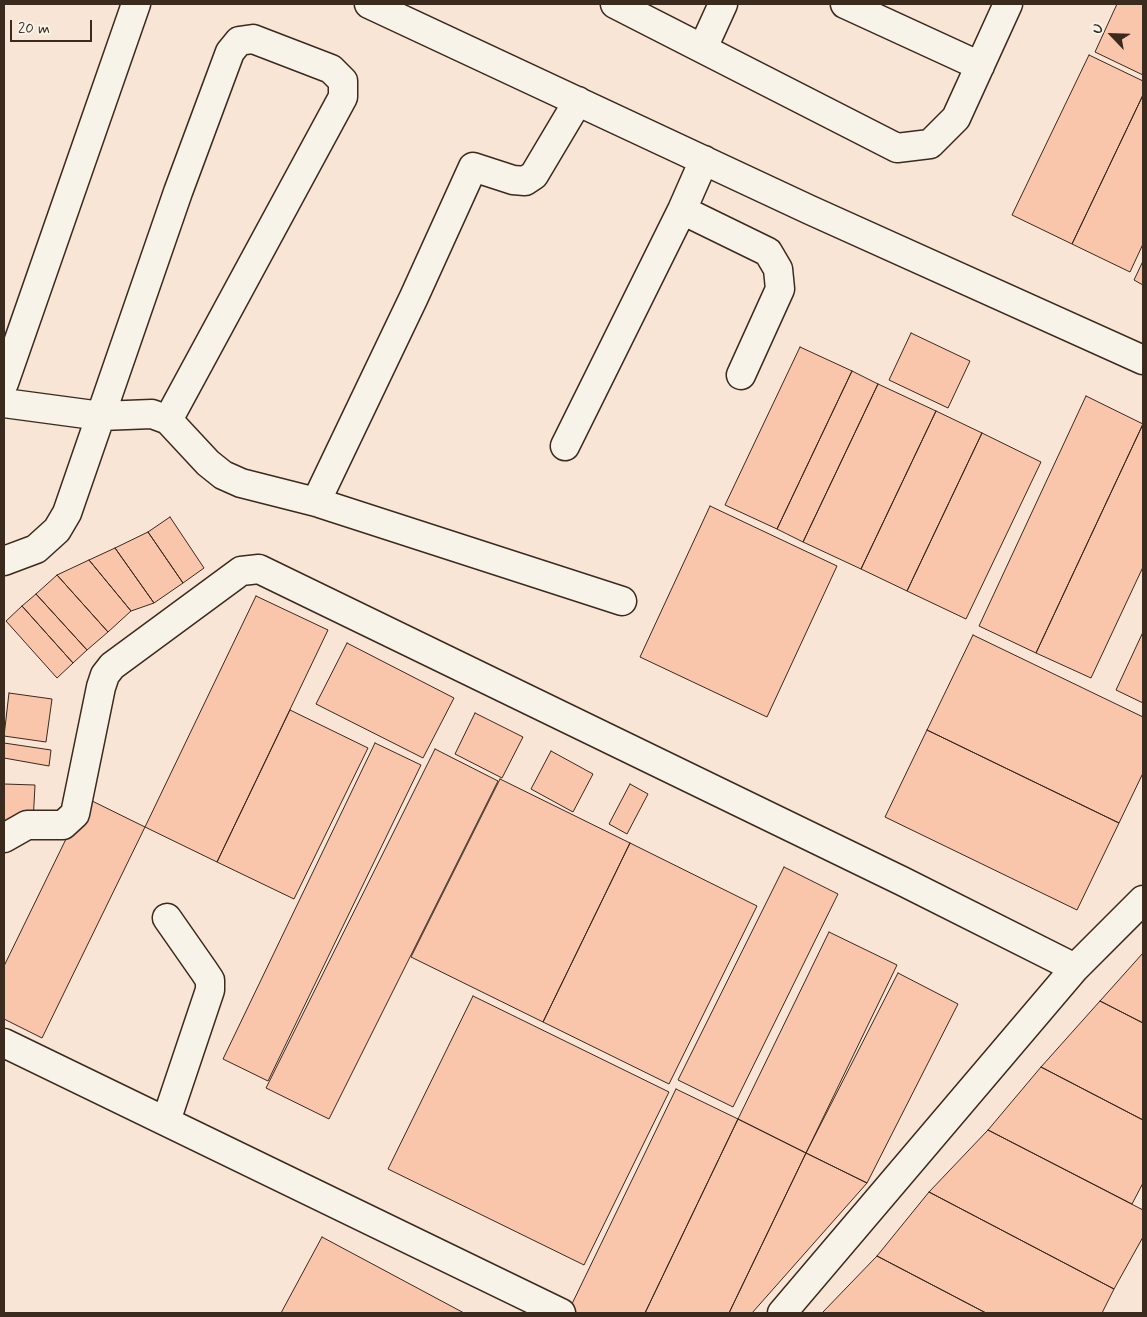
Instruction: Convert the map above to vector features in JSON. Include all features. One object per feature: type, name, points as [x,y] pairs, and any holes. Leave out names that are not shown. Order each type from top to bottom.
[{"type":"lane","points":[[4,383],[136,4]]},
{"type":"lane","points":[[368,4],[810,210],[1143,360]]},
{"type":"lane","points":[[615,4],[897,148],[930,144],[956,118],[1008,4]]},
{"type":"lane","points":[[703,48],[723,4]]},
{"type":"lane","points":[[845,4],[980,66]]},
{"type":"lane","points":[[4,561],[36,549],[57,530],[67,514],[178,192],[230,52],[239,41],[253,39],[331,69],[343,81],[344,98],[168,420]]},
{"type":"lane","points":[[316,502],[414,297],[473,167],[512,180],[525,181],[534,174],[578,101]]},
{"type":"lane","points":[[565,446],[682,210],[704,160]]},
{"type":"lane","points":[[682,210],[768,252],[778,269],[780,289],[741,375]]},
{"type":"lane","points":[[4,404],[101,416],[152,414],[168,420],[208,463],[223,475],[241,482],[316,502],[622,601]]},
{"type":"lane","points":[[4,838],[27,825],[64,825],[75,814],[101,687],[105,675],[112,666],[241,570],[259,569],[902,880],[1075,968]]},
{"type":"lane","points":[[782,1313],[1075,968],[1143,900]]},
{"type":"lane","points":[[166,918],[210,980],[210,990],[166,1121]]},
{"type":"lane","points":[[4,1043],[561,1313]]},
{"type":"shaded area","points":[[4,4],[1143,4],[1143,1313],[4,1313]]},
{"type":"building","points":[[1117,4],[1143,4],[1143,75],[1095,52]]},
{"type":"building","points":[[1089,55],[1143,81],[1143,95],[1072,244],[1012,215]]},
{"type":"building","points":[[1143,95],[1143,244],[1130,272],[1072,244]]},
{"type":"building","points":[[1143,261],[1143,285],[1134,280]]},
{"type":"building","points":[[911,333],[970,361],[948,408],[889,380]]},
{"type":"building","points":[[800,347],[852,371],[777,529],[725,505]]},
{"type":"building","points":[[852,371],[878,384],[803,542],[777,529]]},
{"type":"building","points":[[878,384],[936,411],[861,569],[803,542]]},
{"type":"building","points":[[1086,396],[1143,424],[1036,653],[979,626]]},
{"type":"building","points":[[936,411],[982,433],[907,591],[861,569]]},
{"type":"building","points":[[1143,424],[1143,567],[1091,678],[1036,653]]},
{"type":"building","points":[[982,433],[1041,462],[966,619],[907,591]]},
{"type":"building","points":[[710,506],[837,566],[767,717],[640,657]]},
{"type":"building","points":[[170,517],[204,568],[183,583],[148,532]]},
{"type":"building","points":[[148,532],[183,583],[154,603],[115,548]]},
{"type":"building","points":[[115,548],[154,603],[131,611],[89,560]]},
{"type":"building","points":[[89,560],[131,611],[108,632],[57,575]]},
{"type":"building","points":[[57,575],[108,632],[87,650],[36,594]]},
{"type":"building","points":[[36,594],[87,650],[73,663],[22,606]]},
{"type":"building","points":[[256,596],[328,630],[217,862],[145,827]]},
{"type":"building","points":[[22,606],[73,663],[57,678],[6,621]]},
{"type":"building","points":[[1143,632],[1143,703],[1116,690]]},
{"type":"building","points":[[973,635],[1143,717],[1143,773],[1119,823],[927,730]]},
{"type":"building","points":[[347,643],[454,698],[423,758],[316,704]]},
{"type":"building","points":[[9,693],[52,699],[46,742],[4,736]]},
{"type":"building","points":[[290,710],[368,748],[294,899],[217,862]]},
{"type":"building","points":[[475,713],[523,737],[502,778],[455,754]]},
{"type":"building","points":[[927,730],[1119,823],[1077,910],[885,817]]},
{"type":"building","points":[[4,743],[51,750],[49,766],[4,758]]},
{"type":"building","points":[[375,743],[421,765],[268,1081],[223,1059]]},
{"type":"building","points":[[435,749],[498,781],[329,1119],[266,1088]]},
{"type":"building","points":[[551,751],[593,774],[573,812],[531,789]]},
{"type":"building","points":[[500,779],[630,843],[543,1022],[411,957]]},
{"type":"building","points":[[4,784],[35,785],[33,823],[4,822]]},
{"type":"building","points":[[630,784],[648,794],[627,834],[609,824]]},
{"type":"building","points":[[86,798],[145,827],[42,1038],[4,1019],[4,966]]},
{"type":"building","points":[[630,843],[757,906],[669,1084],[543,1022]]},
{"type":"building","points":[[784,867],[838,894],[733,1107],[678,1080]]},
{"type":"building","points":[[829,932],[897,965],[806,1153],[738,1119]]},
{"type":"building","points":[[1143,953],[1143,1023],[1100,1001]]},
{"type":"building","points":[[898,973],[958,1004],[867,1183],[806,1153]]},
{"type":"building","points":[[473,996],[669,1092],[584,1265],[388,1169]]},
{"type":"building","points":[[1100,1001],[1143,1023],[1143,1120],[1041,1067]]},
{"type":"building","points":[[1041,1067],[1143,1120],[1143,1183],[1132,1204],[988,1130]]},
{"type":"building","points":[[676,1089],[738,1119],[645,1313],[577,1313],[569,1310]]},
{"type":"building","points":[[738,1119],[806,1153],[729,1313],[645,1313]]},
{"type":"building","points":[[988,1130],[1143,1210],[1143,1237],[1114,1289],[929,1192]]},
{"type":"building","points":[[806,1153],[867,1183],[752,1313],[729,1313]]},
{"type":"building","points":[[929,1192],[1114,1289],[1102,1313],[986,1313],[877,1256]]},
{"type":"building","points":[[322,1237],[464,1313],[281,1313]]},
{"type":"building","points":[[877,1256],[986,1313],[822,1313]]}]
